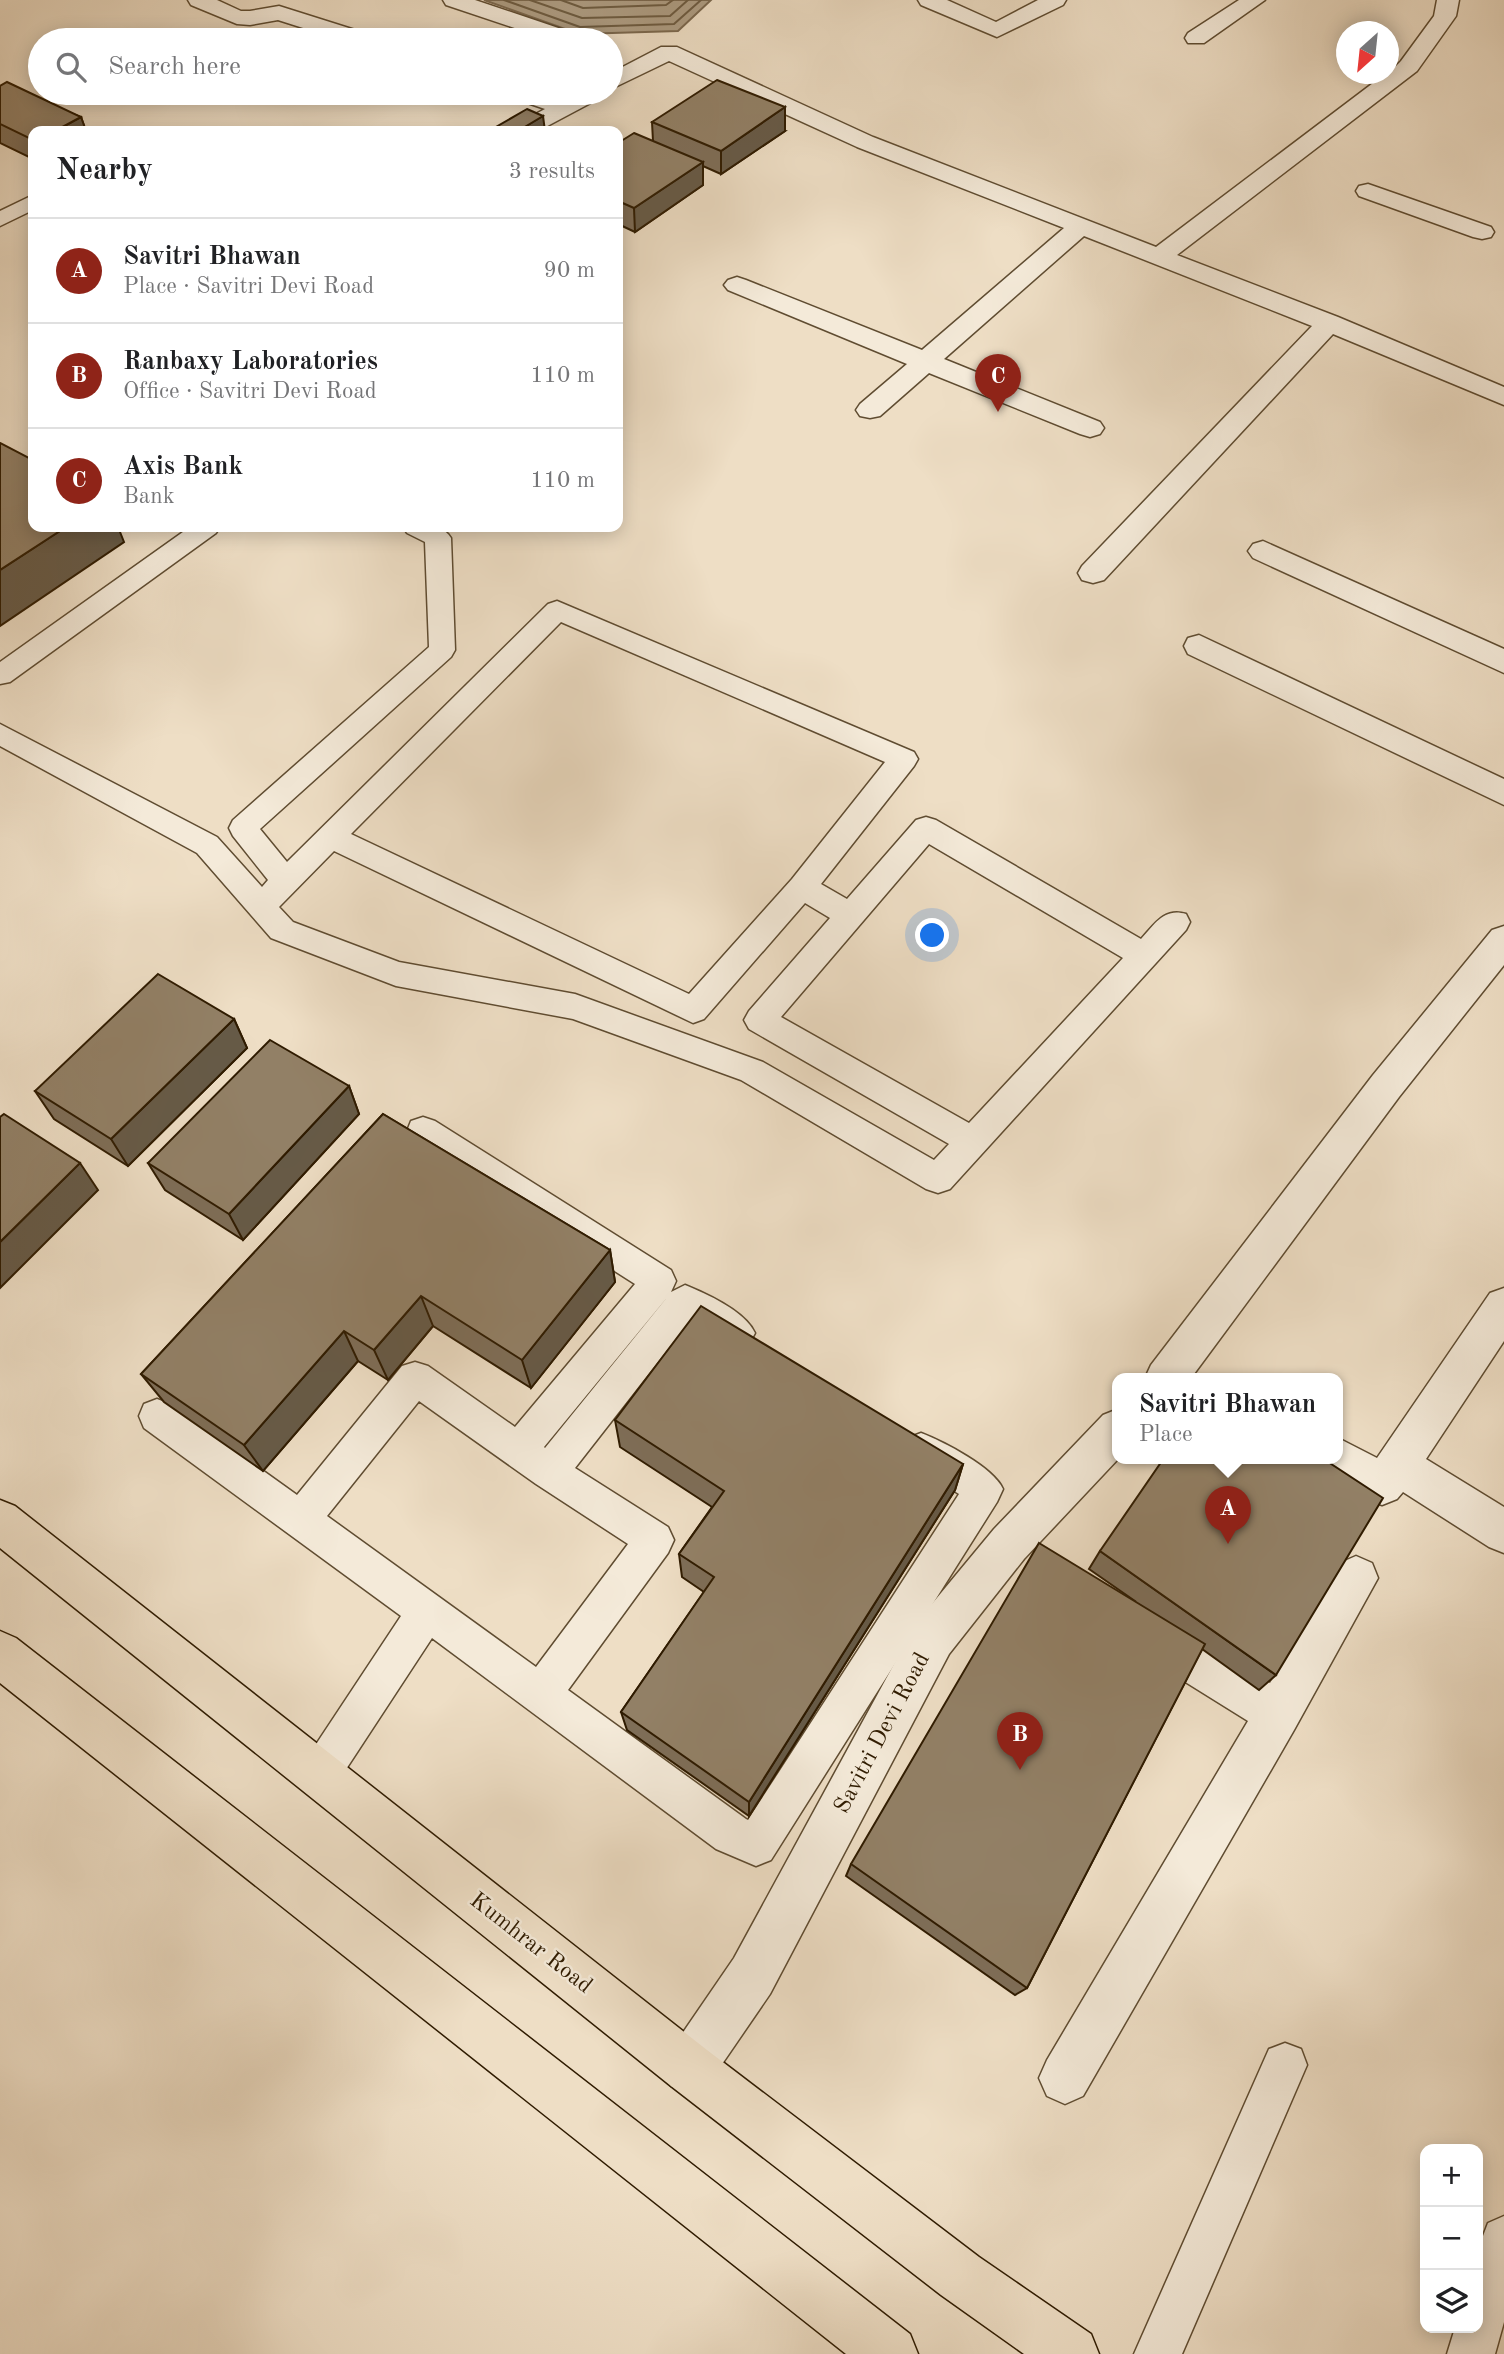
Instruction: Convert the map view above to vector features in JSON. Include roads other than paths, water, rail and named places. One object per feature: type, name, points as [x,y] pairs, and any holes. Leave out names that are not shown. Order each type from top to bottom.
[{"type":"highway","name":"Kumhrar Road","points":[[0,1521],[689,2068],[960,2276],[1071,2354]]},
{"type":"highway","points":[[0,1654],[890,2354]]},
{"type":"street","points":[[199,0],[237,18],[279,13],[326,28]]},
{"type":"street","points":[[454,0],[537,28]]},
{"type":"street","points":[[929,0],[997,30],[1055,0]]},
{"type":"street","points":[[1196,38],[1254,0]]},
{"type":"street","points":[[1158,257],[1409,66],[1445,16],[1448,0]]},
{"type":"street","points":[[623,75],[668,52],[865,142],[1329,323],[1504,397]]},
{"type":"street","points":[[623,58],[641,64]]},
{"type":"street","points":[[557,105],[566,108]]},
{"type":"street","points":[[531,126],[571,105]]},
{"type":"street","points":[[1368,191],[1494,230]]},
{"type":"street","points":[[870,410],[1081,226]]},
{"type":"street","points":[[737,285],[1090,428]]},
{"type":"street","points":[[1093,573],[1329,323]]},
{"type":"street","points":[[1263,551],[1504,662]]},
{"type":"street","points":[[1199,646],[1504,793]]},
{"type":"street","points":[[1183,1372],[1387,1086],[1504,940]]},
{"type":"street","points":[[1343,1461],[1382,1485],[1504,1306]]},
{"type":"street","name":"Savitri Devi Road","points":[[689,2068],[752,1976],[933,1638],[1027,1556],[1112,1437]]},
{"type":"street","points":[[1398,1465],[1504,1532]]},
{"type":"street","points":[[1065,2078],[1356,1578]]},
{"type":"street","points":[[1114,1611],[1278,1714]]},
{"type":"lane","points":[[0,220],[28,204]]},
{"type":"lane","points":[[0,675],[200,532]]},
{"type":"lane","points":[[286,881],[243,828],[442,649],[438,538],[426,532]]},
{"type":"lane","points":[[261,906],[330,837],[557,610],[904,759],[802,887],[694,1010],[330,837]]},
{"type":"lane","points":[[0,734],[207,845],[282,929],[396,974],[575,1007],[752,1071],[938,1179],[1175,922]]},
{"type":"lane","points":[[972,1141],[760,1020],[926,828],[1144,956]]},
{"type":"lane","points":[[802,887],[850,916]]},
{"type":"lane","points":[[424,1131],[659,1281],[518,1451]]},
{"type":"lane","points":[[549,1472],[685,1301],[766,1352]]},
{"type":"lane","points":[[301,1520],[415,1378],[549,1472],[655,1540],[540,1694]]},
{"type":"lane","points":[[157,1416],[731,1834],[756,1845],[984,1489],[892,1431]]},
{"type":"lane","points":[[319,1775],[427,1611]]},
{"type":"lane","points":[[1158,2354],[1285,2065]]},
{"type":"lane","points":[[1471,2354],[1504,2239]]},
{"type":"water","points":[[484,0],[711,0],[678,31],[623,33],[623,28],[562,28]]},
{"type":"place","name":"Axis Bank","points":[[998,412]]},
{"type":"place","name":"Savitri Bhawan","points":[[1228,1544]]},
{"type":"place","name":"Ranbaxy Laboratories","points":[[1020,1770]]}]
